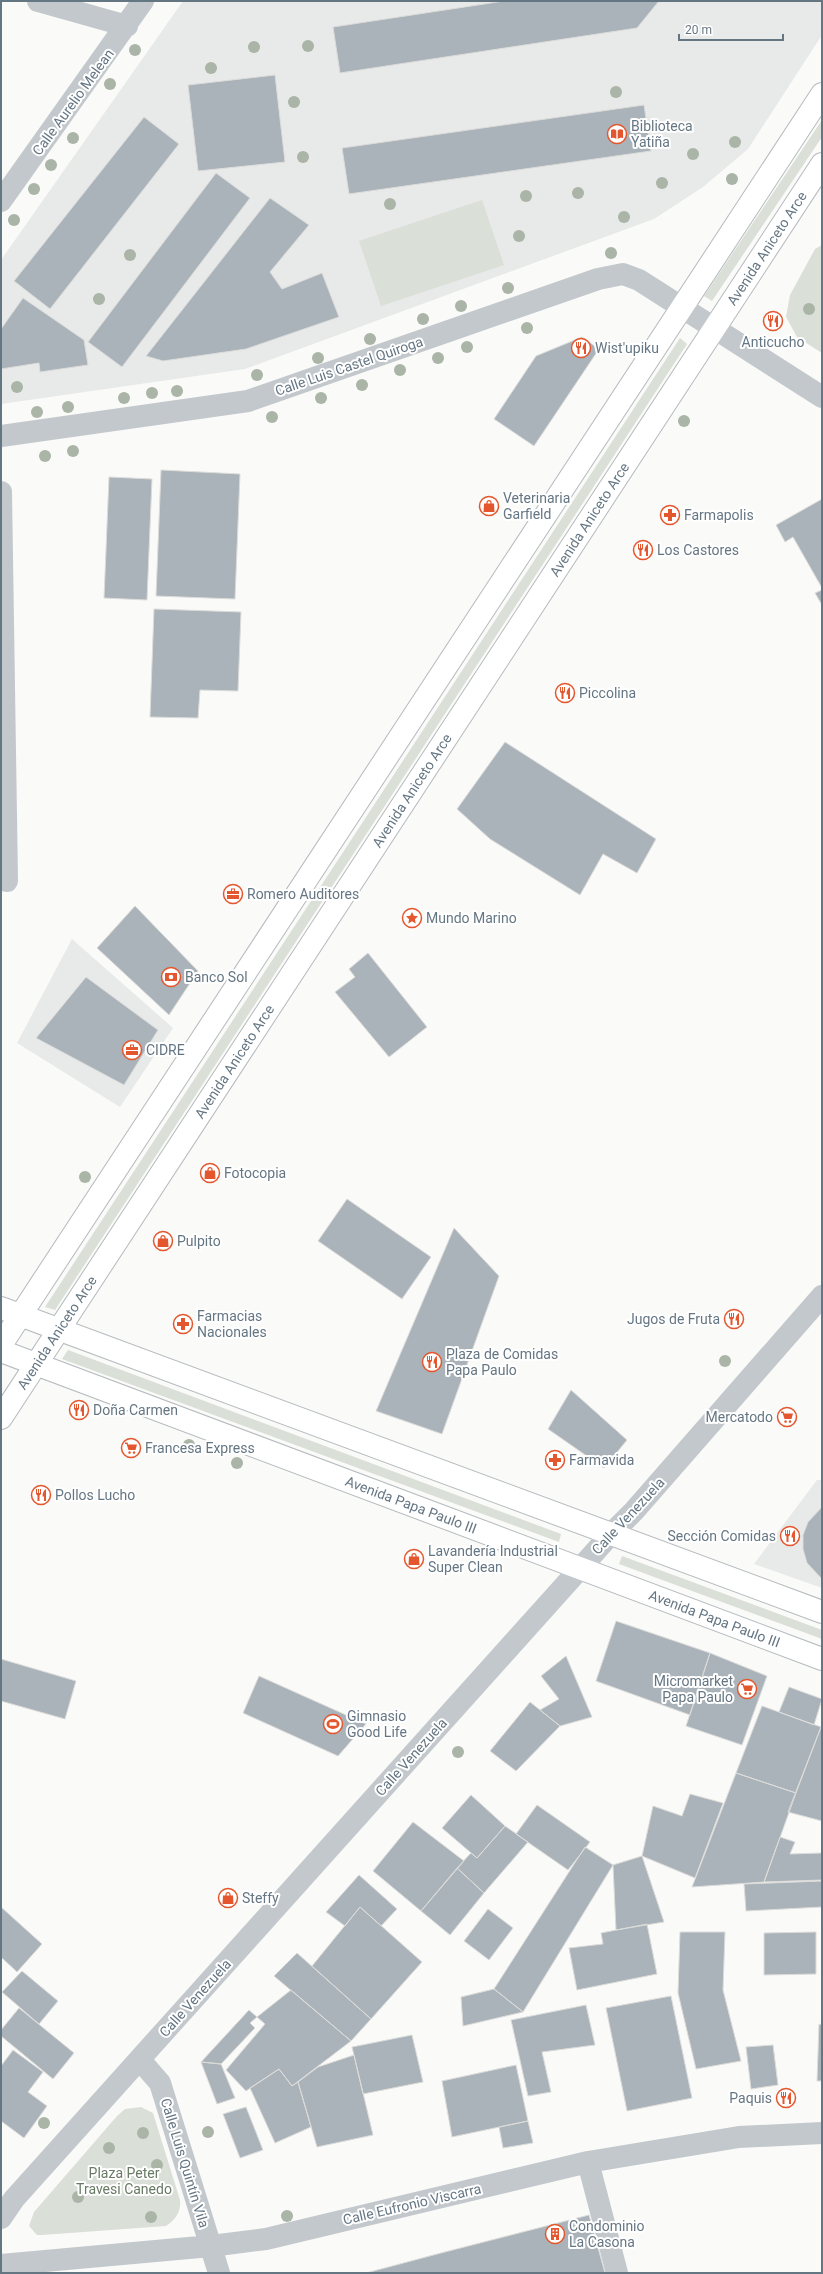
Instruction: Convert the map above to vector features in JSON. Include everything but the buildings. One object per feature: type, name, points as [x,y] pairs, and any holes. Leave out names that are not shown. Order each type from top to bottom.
[{"type":"main road","points":[[1,1345],[11,1312],[681,308],[822,94]]},
{"type":"main road","name":"Avenida Aniceto Arce","points":[[1,1418],[713,328],[822,164]]},
{"type":"main road","points":[[11,1312],[822,1612]]},
{"type":"main road","name":"Avenida Papa Paulo III","points":[[1,1351],[822,1659]]},
{"type":"street","points":[[38,1],[127,26]]},
{"type":"street","name":"Calle Aurelio Melean","points":[[1,201],[144,1]]},
{"type":"street","name":"Calle Luis Castel Quiroga","points":[[1,436],[248,401],[598,278],[623,274],[639,280],[822,397]]},
{"type":"street","points":[[1,492],[7,881]]},
{"type":"street","name":"Calle Venezuela","points":[[1,2218],[14,2199],[610,1534],[634,1511],[822,1296]]},
{"type":"street","name":"Calle Luis Quintín Vila","points":[[140,2060],[160,2083],[219,2273]]},
{"type":"street","name":"Calle Eufronio Viscarra","points":[[1,2265],[211,2246],[266,2239],[588,2162],[740,2137],[822,2133]]},
{"type":"street","points":[[588,2162],[617,2273]]},
{"type":"shaded area","points":[[183,1],[822,1],[822,35],[748,149],[703,187],[654,219],[245,369],[1,404],[1,260]]},
{"type":"shaded area","points":[[72,939],[173,1028],[120,1107],[17,1043]]},
{"type":"shaded area","points":[[817,1480],[822,1480],[822,1588],[754,1564]]},
{"type":"green space","points":[[822,120],[822,137],[712,301],[704,296]]},
{"type":"green space","points":[[482,200],[504,265],[381,306],[359,241]]},
{"type":"green space","points":[[822,245],[822,353],[797,337],[786,317],[790,295],[815,249]]},
{"type":"green space","points":[[680,338],[687,344],[55,1310],[45,1307]]},
{"type":"green space","points":[[68,1350],[561,1534],[559,1542],[62,1359]]},
{"type":"green space","points":[[622,1556],[822,1630],[822,1639],[619,1564]]},
{"type":"green space","name":"Plaza Peter Travesi Canedo","points":[[141,2107],[153,2113],[180,2200],[179,2212],[173,2221],[166,2226],[37,2235],[29,2226],[34,2212],[117,2116],[125,2109]]},
{"type":"place","name":"Biblioteca Yatiña","points":[[617,134]]},
{"type":"place","name":"Anticucho","points":[[773,321]]},
{"type":"place","name":"Wist'upiku","points":[[581,348]]},
{"type":"place","name":"Veterinaria Garfield","points":[[489,506]]},
{"type":"place","name":"Farmapolis","points":[[670,515]]},
{"type":"place","name":"Los Castores","points":[[643,550]]},
{"type":"place","name":"Piccolina","points":[[565,693]]},
{"type":"place","name":"Romero Auditores","points":[[233,894]]},
{"type":"place","name":"Mundo Marino","points":[[412,918]]},
{"type":"place","name":"Banco Sol","points":[[171,977]]},
{"type":"place","name":"CIDRE","points":[[132,1050]]},
{"type":"place","name":"Fotocopia","points":[[210,1173]]},
{"type":"place","name":"Pulpito","points":[[163,1241]]},
{"type":"place","name":"Jugos de Fruta","points":[[734,1319]]},
{"type":"place","name":"Farmacias Nacionales","points":[[183,1324]]},
{"type":"place","name":"Plaza de Comidas Papa Paulo","points":[[432,1362]]},
{"type":"place","name":"Doña Carmen","points":[[79,1410]]},
{"type":"place","name":"Mercatodo","points":[[787,1417]]},
{"type":"place","name":"Francesa Express","points":[[131,1448]]},
{"type":"place","name":"Farmavida","points":[[555,1460]]},
{"type":"place","name":"Pollos Lucho","points":[[41,1495]]},
{"type":"place","name":"Sección Comidas","points":[[790,1536]]},
{"type":"place","name":"Lavandería Industrial Super Clean","points":[[414,1559]]},
{"type":"place","name":"Micromarket Papa Paulo","points":[[747,1689]]},
{"type":"place","name":"Gimnasio Good Life","points":[[333,1724]]},
{"type":"place","name":"Steffy","points":[[228,1898]]},
{"type":"place","name":"Paquis","points":[[786,2098]]},
{"type":"place","name":"Condominio La Casona","points":[[555,2234]]}]
